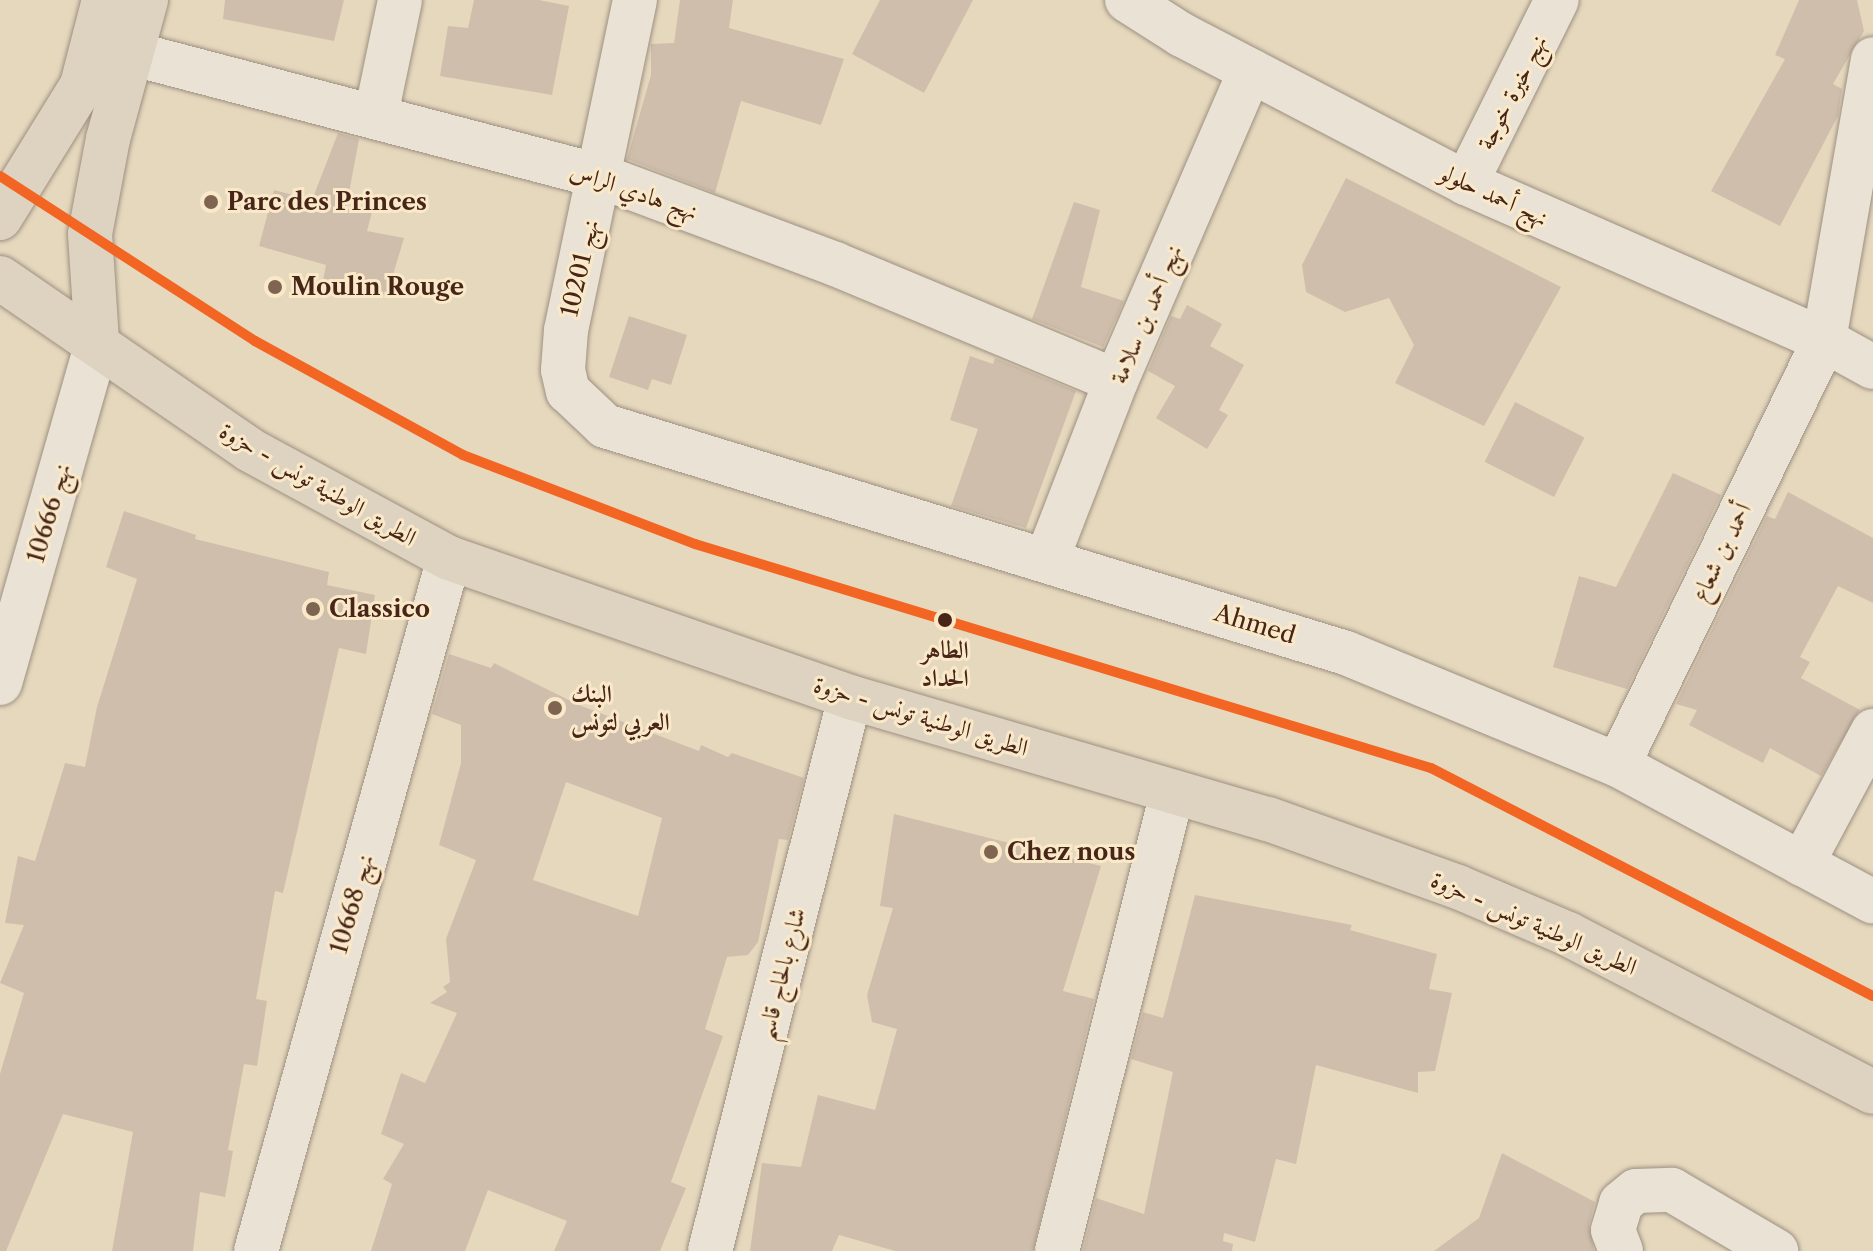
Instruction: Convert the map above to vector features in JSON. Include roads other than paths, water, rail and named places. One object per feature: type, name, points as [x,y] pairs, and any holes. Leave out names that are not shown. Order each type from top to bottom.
[{"type":"main road","points":[[0,218],[82,85],[104,0]]},
{"type":"main road","points":[[97,342],[90,234],[108,139],[134,54],[146,0]]},
{"type":"main road","name":"الطريق الوطنية تونس - حزوة","points":[[0,278],[250,450],[449,558],[850,697],[1282,824],[1568,934],[1873,1092]]},
{"type":"street","points":[[376,115],[400,0]]},
{"type":"street","name":"نهج 10201","points":[[605,426],[568,391],[563,370],[566,330],[635,0]]},
{"type":"street","name":"نهج أحمد حلولو","points":[[1127,0],[1250,71],[1466,183],[1824,340],[1873,367]]},
{"type":"street","name":"نهج خيرة خوجة","points":[[1466,183],[1557,0]]},
{"type":"street","name":"نهج هادي الراس","points":[[134,54],[600,176],[835,264],[1116,381]]},
{"type":"street","name":"أحمد بن شعاع","points":[[1618,765],[1824,340],[1870,114],[1873,59]]},
{"type":"street","name":"نهج أحمد بن سلامة","points":[[1047,559],[1116,381],[1250,71]]},
{"type":"street","name":"نهج 10666","points":[[0,683],[97,342]]},
{"type":"street","name":"Ahmed","points":[[605,426],[777,482],[1047,559],[1346,653],[1618,765],[1873,902]]},
{"type":"street","name":"نهج 10668","points":[[256,1251],[449,558]]},
{"type":"street","name":"شارع بالحاج قاسم","points":[[710,1251],[850,697]]},
{"type":"street","points":[[1802,864],[1873,731]]},
{"type":"street","points":[[1057,1251],[1172,792]]},
{"type":"street","points":[[1621,1251],[1613,1230],[1621,1203],[1636,1191],[1672,1190],[1776,1251]]},
{"type":"place","name":"Parc des Princes","points":[[211,202]]},
{"type":"place","name":"Moulin Rouge","points":[[275,287]]},
{"type":"place","name":"Classico","points":[[313,609]]},
{"type":"place","name":"الطاهر الحداد","points":[[945,620]]},
{"type":"place","name":"البنك العربي لتونس","points":[[555,708]]},
{"type":"place","name":"Chez nous","points":[[991,852]]}]
